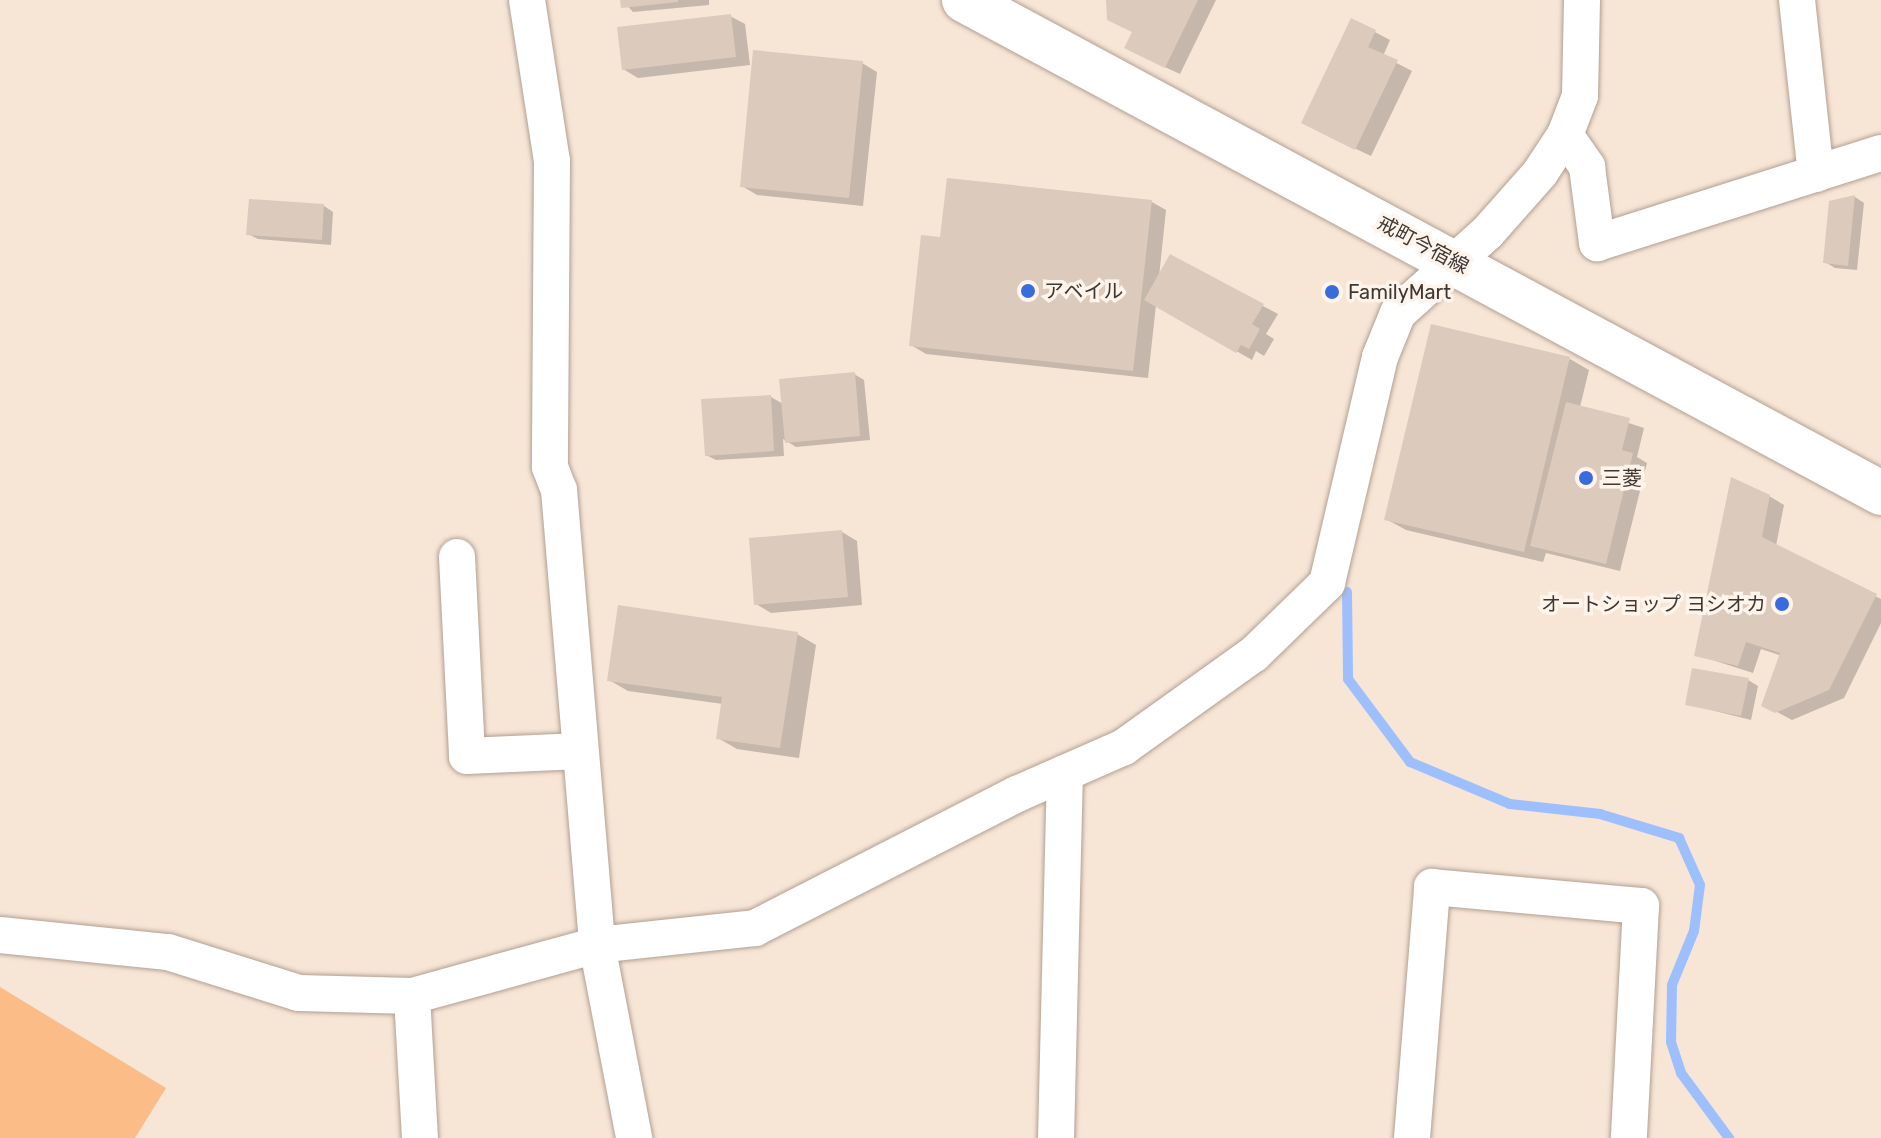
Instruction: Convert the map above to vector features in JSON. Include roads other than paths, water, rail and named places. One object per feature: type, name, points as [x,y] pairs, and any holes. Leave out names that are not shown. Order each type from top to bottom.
[{"type":"street","points":[[527,0],[552,161],[550,467],[559,490],[597,945],[634,1138]]},
{"type":"street","name":"戒町今宿線","points":[[964,0],[1881,493]]},
{"type":"street","points":[[0,935],[168,952],[299,993],[412,996],[597,945],[755,928],[1065,773],[1124,747],[1254,654],[1327,583],[1380,357],[1398,313],[1451,260],[1487,233],[1540,173],[1565,135],[1580,96],[1582,0]]},
{"type":"street","points":[[1797,0],[1816,174]]},
{"type":"street","points":[[1565,135],[1587,167],[1597,243],[1881,153]]},
{"type":"street","points":[[457,557],[467,756],[580,751]]},
{"type":"street","points":[[1056,1138],[1065,773]]},
{"type":"street","points":[[1412,1138],[1432,887],[1641,906],[1629,1138]]},
{"type":"street","points":[[412,996],[420,1138]]},
{"type":"waterway","points":[[1347,592],[1348,679],[1410,762],[1510,804],[1600,814],[1679,838],[1700,885],[1694,931],[1672,985],[1671,1042],[1681,1073],[1729,1138]]},
{"type":"place","name":"アベイル","points":[[1028,291]]},
{"type":"place","name":"FamilyMart","points":[[1332,292]]},
{"type":"place","name":"三菱","points":[[1586,478]]},
{"type":"place","name":"オートショップ ヨシオカ","points":[[1782,604]]}]
